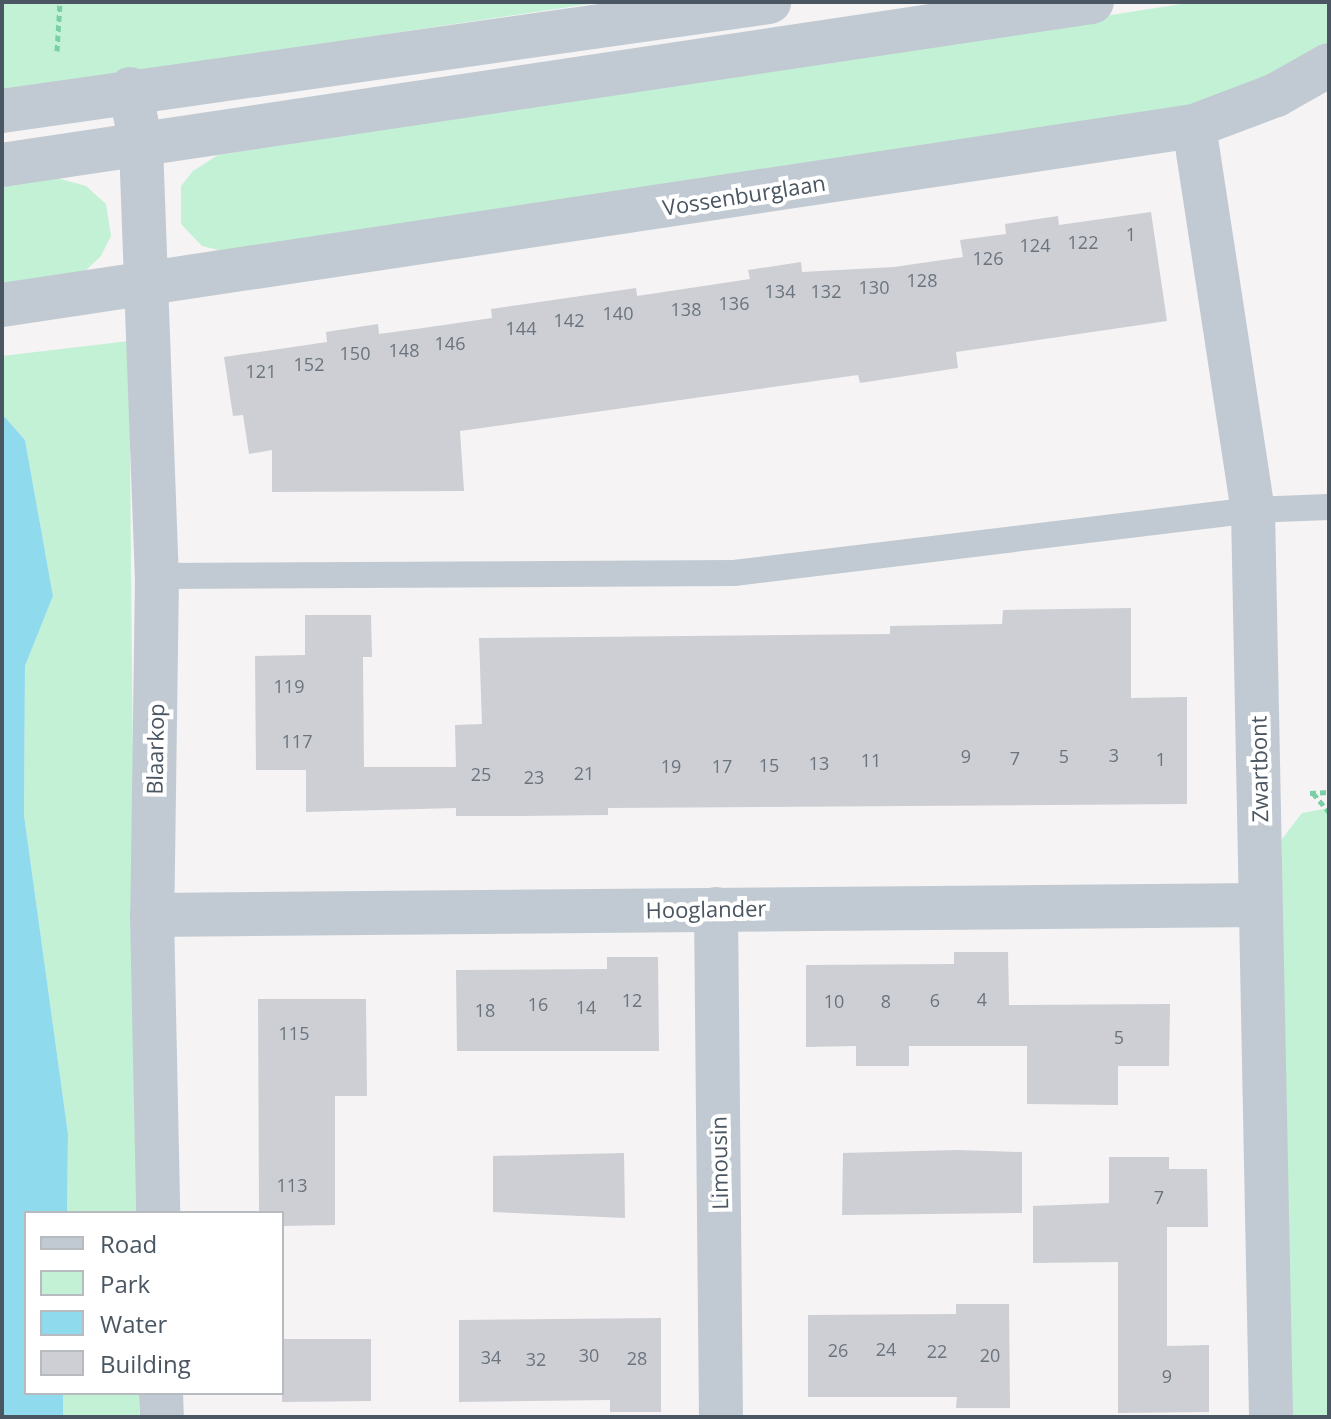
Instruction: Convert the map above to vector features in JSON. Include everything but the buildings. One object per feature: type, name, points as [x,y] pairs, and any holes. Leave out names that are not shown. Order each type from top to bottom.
[{"type":"street","points":[[2,111],[130,89],[769,2]]},
{"type":"street","points":[[2,165],[1092,2]]},
{"type":"street","name":"Vossenburglaan","points":[[2,305],[1194,126],[1276,95],[1329,65]]},
{"type":"street","points":[[130,89],[141,145],[148,285]]},
{"type":"street","name":"Zwartbont","points":[[1194,126],[1253,510],[1271,1417]]},
{"type":"street","name":"Blaarkop","points":[[148,285],[157,576],[152,915],[158,1211]]},
{"type":"street","name":"Hooglander","points":[[152,915],[1260,905]]},
{"type":"street","name":"Limousin","points":[[716,909],[721,1417]]},
{"type":"street","points":[[161,1395],[162,1417]]},
{"type":"lane","points":[[157,576],[734,573],[1253,510],[1329,507]]},
{"type":"path","points":[[45,54],[60,51],[60,2]]},
{"type":"path","points":[[1313,793],[1329,812]]},
{"type":"green space","points":[[2,2],[603,2],[2,91]]},
{"type":"green space","points":[[1194,2],[1329,2],[1329,52],[1198,108],[227,252],[202,246],[181,224],[181,186],[193,171],[218,155]]},
{"type":"green space","points":[[57,178],[86,186],[106,204],[111,236],[101,256],[83,273],[2,284],[2,184]]},
{"type":"green space","points":[[129,341],[137,1211],[67,1211],[68,1134],[24,815],[25,666],[53,596],[25,440],[2,414],[2,356]]},
{"type":"green space","points":[[1329,808],[1329,1417],[1284,1417],[1282,839],[1302,813]]},
{"type":"green space","points":[[63,1395],[139,1395],[139,1417],[63,1417]]},
{"type":"water","points":[[2,414],[25,440],[53,596],[25,666],[24,815],[68,1134],[67,1211],[24,1211],[24,1395],[63,1395],[63,1417],[2,1417]]}]
